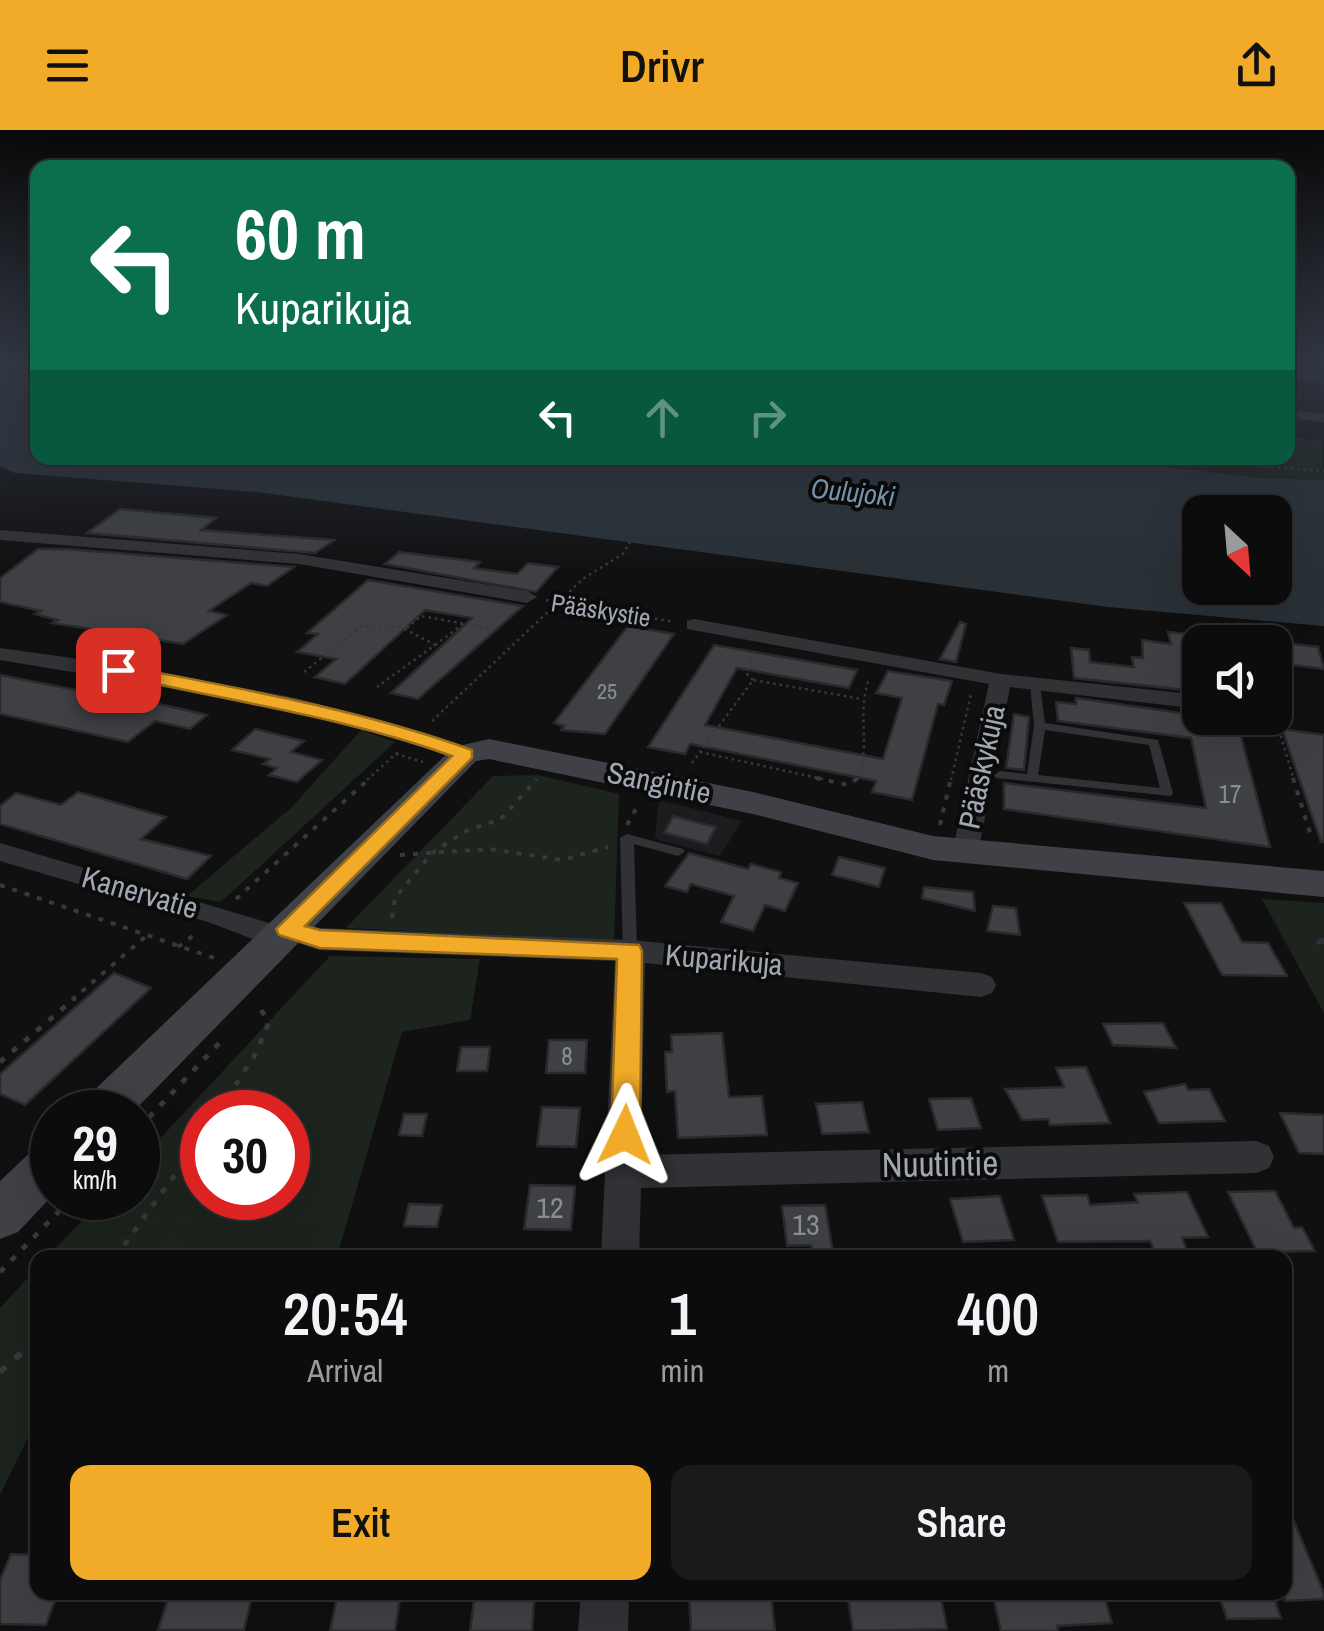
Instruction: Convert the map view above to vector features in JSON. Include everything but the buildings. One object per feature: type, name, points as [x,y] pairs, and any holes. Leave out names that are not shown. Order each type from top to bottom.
[{"type":"street","name":"Pääskystie","points":[[0,535],[299,559],[527,598]]},
{"type":"street","name":"Pääskystie","points":[[694,625],[988,677],[1182,700]]},
{"type":"street","name":"Sangintie","points":[[0,654],[241,694],[416,736],[466,754],[490,749],[514,752],[949,851],[1324,884]]},
{"type":"street","name":"Pääskykuja","points":[[949,851],[988,677]]},
{"type":"street","points":[[129,1090],[253,987],[283,934],[466,754]]},
{"type":"street","name":"Kanervatie","points":[[0,852],[283,934]]},
{"type":"street","name":"Kuparikuja","points":[[283,934],[320,939],[630,951],[982,985]]},
{"type":"street","points":[[620,1250],[630,951]]},
{"type":"street","name":"Nuutintie","points":[[624,1172],[1256,1157]]},
{"type":"street","points":[[0,1215],[30,1185]]},
{"type":"street","points":[[603,1631],[604,1600]]},
{"type":"lane","points":[[1032,778],[1040,726],[1035,684]]},
{"type":"lane","points":[[1000,775],[1167,793],[1154,742],[1040,726]]},
{"type":"lane","points":[[630,951],[628,841],[678,852]]},
{"type":"path","points":[[1243,465],[1324,471]]},
{"type":"path","points":[[178,948],[416,736],[584,578],[623,554],[630,542]]},
{"type":"path","name":"Pääskystie","points":[[527,598],[694,625]]},
{"type":"path","points":[[407,628],[422,616],[490,628]]},
{"type":"path","points":[[377,687],[463,624]]},
{"type":"path","points":[[304,672],[362,626],[407,628],[436,645]]},
{"type":"path","points":[[762,636],[746,673],[753,680],[862,699]]},
{"type":"path","points":[[949,851],[988,677]]},
{"type":"path","points":[[700,752],[848,786],[856,782],[867,754],[862,699],[869,679]]},
{"type":"path","points":[[692,763],[753,680]]},
{"type":"path","points":[[1280,735],[1311,836]]},
{"type":"path","points":[[388,942],[395,898],[432,852],[466,831],[501,820],[524,798],[546,767]]},
{"type":"path","points":[[400,855],[489,849],[562,860],[628,841],[627,818],[648,792]]},
{"type":"path","points":[[0,885],[178,948],[253,987],[269,1022],[255,1055],[232,1090]]},
{"type":"path","points":[[0,1062],[146,936]]},
{"type":"path","points":[[120,1250],[180,1166]]},
{"type":"path","points":[[0,1272],[51,1220]]},
{"type":"path","points":[[0,1372],[30,1345]]},
{"type":"shaded area","points":[[1295,437],[1322,441],[1324,480],[1262,478],[1148,465],[1295,465]]},
{"type":"shaded area","points":[[361,730],[395,742],[221,902],[187,896],[292,807]]},
{"type":"shaded area","points":[[538,775],[619,794],[614,940],[346,928],[493,776]]},
{"type":"shaded area","points":[[659,800],[742,821],[720,856],[655,839]]},
{"type":"shaded area","points":[[1262,899],[1324,903],[1324,1013]]},
{"type":"shaded area","points":[[330,956],[480,959],[470,1020],[402,1032],[339,1250],[54,1250],[83,1220],[160,1220],[160,1138],[180,1117],[180,1220],[310,1220],[310,1090],[205,1090]]},
{"type":"shaded area","points":[[30,1276],[30,1433],[0,1495],[0,1308]]},
{"type":"water","name":"Oulujoki","points":[[0,431],[30,431],[30,465],[1148,465],[1262,478],[1324,480],[1324,626],[1108,607],[257,492],[15,473],[0,466]]},
{"type":"waterway","points":[[1319,942],[1324,941]]},
{"type":"route","points":[[118,670],[416,736],[466,754],[447,768],[288,929],[320,939],[630,951],[625,1135]]}]
